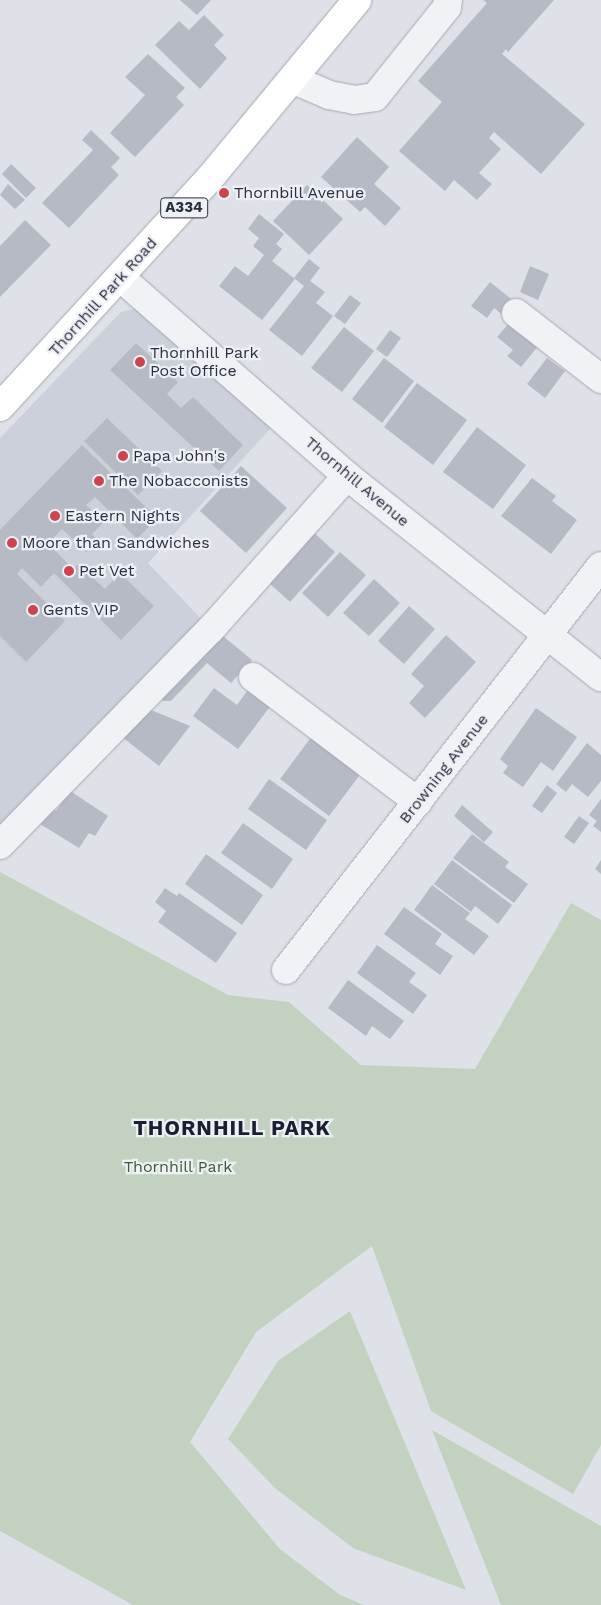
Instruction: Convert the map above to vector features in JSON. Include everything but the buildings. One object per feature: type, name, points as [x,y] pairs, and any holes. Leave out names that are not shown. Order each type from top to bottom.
[{"type":"main road","name":"Thornhill Park Road","points":[[3,398],[121,278],[294,80],[357,0]]},
{"type":"street","points":[[294,80],[337,97],[354,100],[375,97],[447,7],[448,0]]},
{"type":"street","name":"Thornhill Avenue","points":[[121,278],[347,476],[601,677]]},
{"type":"street","points":[[516,313],[601,379]]},
{"type":"street","points":[[0,845],[211,629],[347,476]]},
{"type":"street","name":"Browning Avenue","points":[[286,970],[601,566]]},
{"type":"street","points":[[253,677],[418,802]]},
{"type":"shaded area","points":[[151,305],[280,418],[148,563],[211,629],[0,845],[0,438],[121,312]]},
{"type":"green space","name":"Thornhill Park","points":[[0,872],[228,995],[289,1002],[361,1065],[475,1069],[571,903],[601,920],[601,1445],[573,1494],[431,1411],[372,1246],[256,1332],[190,1442],[280,1549],[340,1595],[364,1605],[133,1605],[0,1531]]},
{"type":"green space","points":[[350,1311],[466,1590],[353,1548],[275,1488],[228,1439],[278,1361]]},
{"type":"green space","points":[[432,1430],[601,1526],[601,1605],[501,1605]]},
{"type":"place","name":"Thornbill Avenue","points":[[224,193]]},
{"type":"place","name":"Thornhill Park Post Office","points":[[140,362]]},
{"type":"place","name":"Papa John's","points":[[123,456]]},
{"type":"place","name":"The Nobacconists","points":[[99,481]]},
{"type":"place","name":"Eastern Nights","points":[[55,516]]},
{"type":"place","name":"Moore than Sandwiches","points":[[12,543]]},
{"type":"place","name":"Pet Vet","points":[[69,571]]},
{"type":"place","name":"Gents VIP","points":[[33,610]]},
{"type":"district","name":"THORNHILL PARK","points":[[232,1128]]}]
